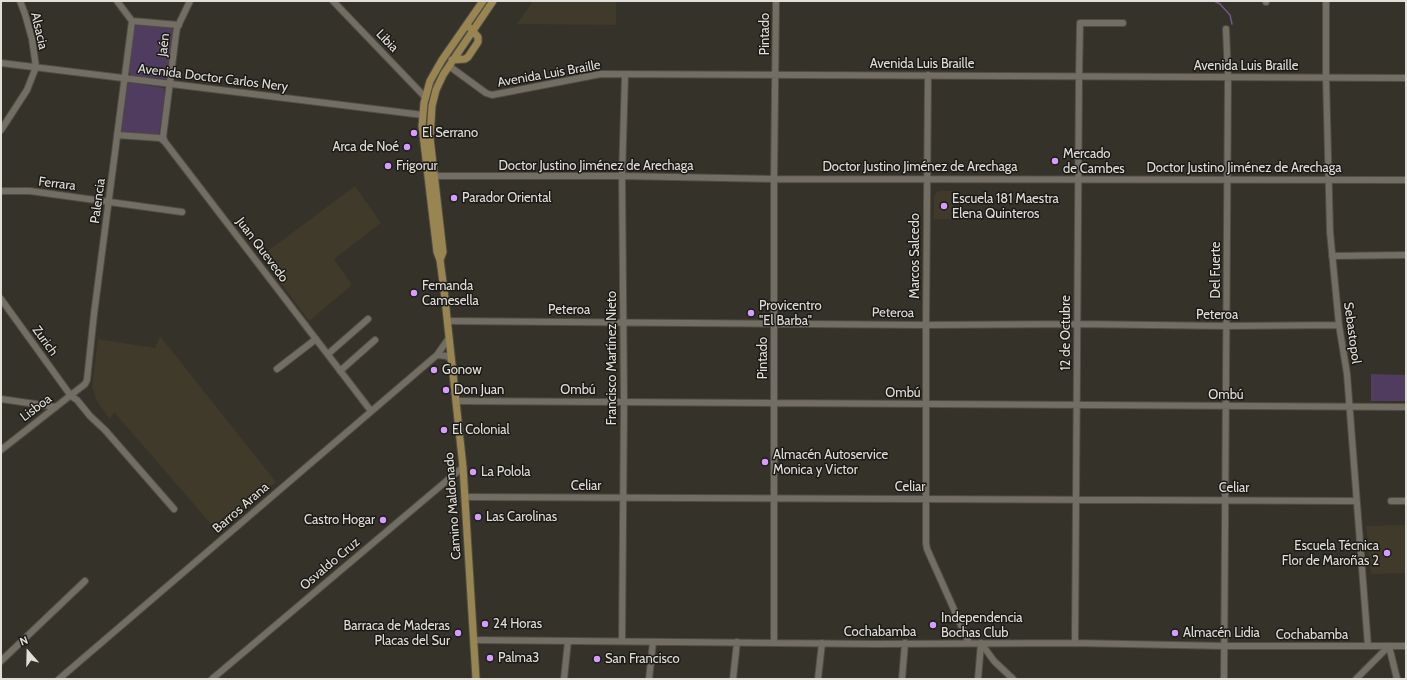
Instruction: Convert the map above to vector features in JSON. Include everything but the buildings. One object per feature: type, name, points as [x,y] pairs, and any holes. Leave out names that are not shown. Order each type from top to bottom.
[{"type":"main road","name":"Camino Maldonado","points":[[431,176],[423,138],[425,97],[430,81],[436,70],[482,1]]},
{"type":"main road","name":"Camino Maldonado","points":[[476,679],[463,467],[440,260],[436,252],[431,176],[430,126],[432,106],[438,85],[450,63],[493,1]]},
{"type":"main road","points":[[450,63],[465,59],[475,48],[479,39],[466,25]]},
{"type":"street","name":"Alsacia","points":[[20,1],[32,39],[36,67]]},
{"type":"street","points":[[117,1],[132,20],[179,25]]},
{"type":"street","name":"Jaén","points":[[164,142],[163,136],[176,34],[190,1]]},
{"type":"street","name":"Libia","points":[[334,1],[425,97]]},
{"type":"street","name":"Pintado","points":[[774,642],[774,179],[776,1]]},
{"type":"street","name":"Sebastopol","points":[[1326,1],[1328,179],[1332,256],[1339,325],[1347,374],[1368,646]]},
{"type":"street","name":"Palencia","points":[[85,384],[87,380],[94,314],[132,20]]},
{"type":"street","name":"12 de Octubre","points":[[1075,643],[1080,23],[1123,23]]},
{"type":"street","name":"Del Fuerte","points":[[1224,679],[1228,77],[1226,29]]},
{"type":"street","name":"Avenida Doctor Carlos Nery","points":[[1,63],[423,115]]},
{"type":"street","name":"Avenida Luis Braille","points":[[450,63],[486,93],[492,95],[601,74],[1406,78]]},
{"type":"street","points":[[1,130],[28,90],[36,67]]},
{"type":"street","name":"Francisco Martínez Nieto","points":[[622,641],[624,401],[622,176],[625,75]]},
{"type":"street","name":"Marcos Salcedo","points":[[928,75],[926,543],[927,549],[970,643]]},
{"type":"street","points":[[117,135],[160,138],[164,142]]},
{"type":"street","name":"Juan Quevedo","points":[[164,142],[371,411]]},
{"type":"street","name":"Doctor Justino Jiménez de Arechaga","points":[[431,176],[622,176],[774,179],[1078,178],[1406,180]]},
{"type":"street","name":"Ferrara","points":[[1,191],[30,191],[182,212]]},
{"type":"street","points":[[1332,256],[1406,255]]},
{"type":"street","name":"Zurich","points":[[1,298],[71,396],[77,400],[90,416],[105,430],[174,509]]},
{"type":"street","points":[[328,354],[368,319]]},
{"type":"street","name":"Peteroa","points":[[447,321],[623,321],[926,325],[1339,325]]},
{"type":"street","name":"Barros Arana","points":[[59,679],[438,355],[449,338]]},
{"type":"street","points":[[277,368],[316,339]]},
{"type":"street","points":[[340,371],[375,340]]},
{"type":"street","points":[[438,355],[447,356],[452,361]]},
{"type":"street","name":"Lisboa","points":[[1,450],[85,384]]},
{"type":"street","points":[[1,399],[56,407]]},
{"type":"street","name":"Ombú","points":[[456,401],[1406,407]]},
{"type":"street","name":"Osvaldo Cruz","points":[[212,679],[463,467]]},
{"type":"street","name":"Celiar","points":[[465,497],[1226,499],[1356,501]]},
{"type":"street","points":[[1391,501],[1406,501]]},
{"type":"street","points":[[1,661],[85,581]]},
{"type":"street","name":"Cochabamba","points":[[474,640],[1406,646]]},
{"type":"street","points":[[564,679],[568,641]]},
{"type":"street","points":[[648,679],[652,642]]},
{"type":"street","points":[[733,679],[737,642]]},
{"type":"street","points":[[818,679],[822,643]]},
{"type":"street","points":[[902,679],[905,643]]},
{"type":"street","points":[[978,679],[981,644]]},
{"type":"street","points":[[981,644],[994,661],[1013,679]]},
{"type":"street","points":[[1356,679],[1389,646]]},
{"type":"street","points":[[1389,646],[1397,679]]},
{"type":"shaded area","points":[[533,1],[616,1],[616,25],[517,24]]},
{"type":"shaded area","points":[[138,24],[169,26],[173,29],[168,78],[132,76],[130,74],[130,56],[134,28]]},
{"type":"shaded area","points":[[468,29],[469,30],[444,67],[434,86],[430,100],[427,131],[430,163],[425,126],[428,98],[439,72]]},
{"type":"shaded area","points":[[128,82],[164,88],[165,93],[159,135],[121,133]]},
{"type":"shaded area","points":[[355,186],[381,223],[334,259],[352,285],[309,321],[261,256]]},
{"type":"shaded area","name":"Escuela 181 Maestra Elena Quinteros","points":[[940,191],[954,191],[953,219],[934,219],[934,196]]},
{"type":"shaded area","points":[[160,336],[276,482],[218,532],[114,412],[110,419],[98,403],[92,387],[98,339],[155,348]]},
{"type":"shaded area","points":[[1371,374],[1406,375],[1406,401],[1371,401]]},
{"type":"shaded area","name":"Escuela Técnica Flor de Maroñas 2","points":[[1406,525],[1406,573],[1371,574],[1366,526]]},
{"type":"waterway","points":[[1214,1],[1220,4],[1230,15],[1232,24]]},
{"type":"place","name":"El Serrano","points":[[414,133]]},
{"type":"place","name":"Arca de Noé","points":[[407,147]]},
{"type":"place","name":"Mercado de Cambes","points":[[1055,161]]},
{"type":"place","name":"Frigorur","points":[[388,166]]},
{"type":"place","name":"Parador Oriental","points":[[454,198]]},
{"type":"place","name":"Escuela 181 Maestra Elena Quinteros","points":[[944,206]]},
{"type":"place","name":"Femanda Camesella","points":[[414,293]]},
{"type":"place","name":"Provicentro \"El Barba\"","points":[[751,313]]},
{"type":"place","name":"Gonow","points":[[434,370]]},
{"type":"place","name":"Don Juan","points":[[446,390]]},
{"type":"place","name":"El Colonial","points":[[444,430]]},
{"type":"place","name":"Almacén Autoservice Monica y Victor","points":[[765,462]]},
{"type":"place","name":"La Polola","points":[[473,472]]},
{"type":"place","name":"Las Carolinas","points":[[478,517]]},
{"type":"place","name":"Castro Hogar","points":[[383,520]]},
{"type":"place","name":"Escuela Técnica Flor de Maroñas 2","points":[[1387,553]]},
{"type":"place","name":"24 Horas","points":[[485,624]]},
{"type":"place","name":"Independencia Bochas Club","points":[[933,625]]},
{"type":"place","name":"Barraca de Maderas Placas del Sur","points":[[458,633]]},
{"type":"place","name":"Almacén Lidia","points":[[1175,633]]},
{"type":"place","name":"Palma3","points":[[490,658]]},
{"type":"place","name":"San Francisco","points":[[597,659]]}]
